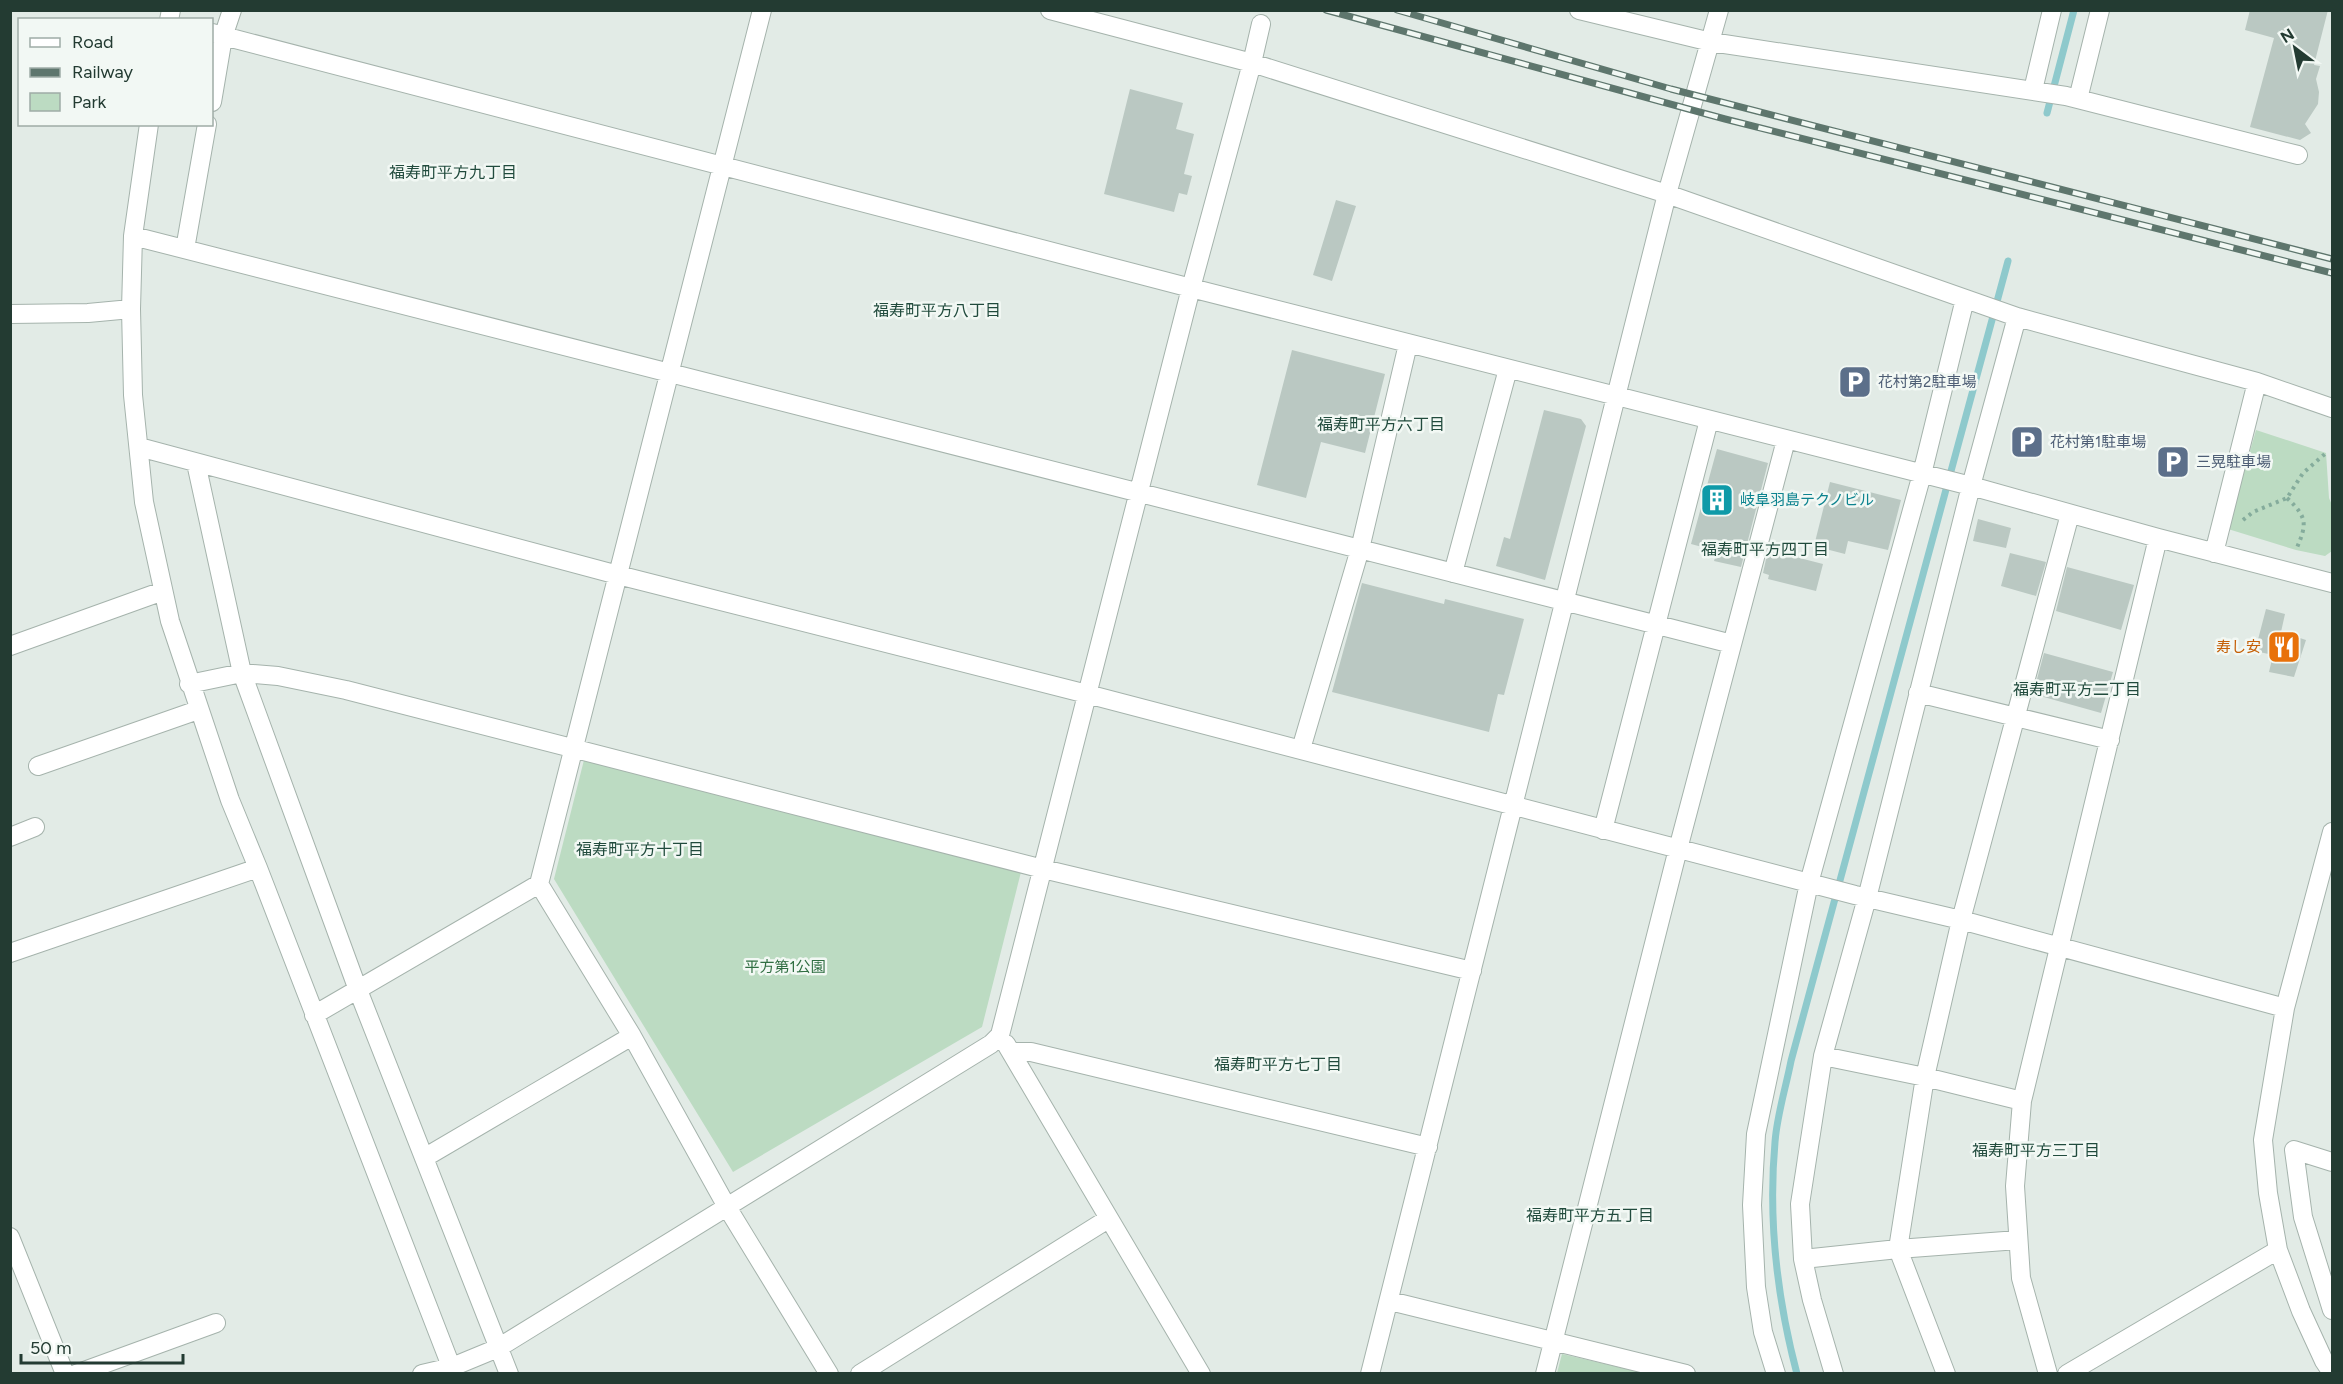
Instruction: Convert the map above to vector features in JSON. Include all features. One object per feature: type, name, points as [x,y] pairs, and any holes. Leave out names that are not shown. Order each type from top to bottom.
[{"type":"street","points":[[213,89],[217,35],[232,10]]},
{"type":"street","points":[[314,1016],[539,884],[762,10]]},
{"type":"street","points":[[1050,10],[1252,63],[1667,194],[2013,316],[2257,382],[2330,410]]},
{"type":"street","points":[[1579,10],[1711,42],[2072,97],[2298,155]]},
{"type":"street","points":[[1371,1374],[1667,194],[1719,10]]},
{"type":"street","points":[[2037,91],[2052,10]]},
{"type":"street","points":[[2072,97],[2100,10]]},
{"type":"street","points":[[422,1374],[453,1370],[498,1348],[991,1044],[1000,1035],[1261,24]]},
{"type":"street","points":[[217,35],[1408,344],[1967,485],[2332,583]]},
{"type":"street","points":[[149,126],[133,236],[131,309],[133,395],[144,501],[170,621],[189,684],[230,800],[453,1370]]},
{"type":"street","points":[[184,249],[207,126]]},
{"type":"street","points":[[133,236],[1732,644]]},
{"type":"street","points":[[1776,1374],[1763,1332],[1756,1287],[1752,1205],[1756,1134],[1817,885],[1930,476],[1965,299]]},
{"type":"street","points":[[10,314],[131,309]]},
{"type":"street","points":[[1834,1374],[1812,1300],[1803,1259],[1800,1204],[1823,1056],[1861,897],[1918,693],[1967,485],[2013,316]]},
{"type":"street","points":[[1301,749],[1360,549],[1408,344]]},
{"type":"street","points":[[1453,573],[1508,369]]},
{"type":"street","points":[[2214,553],[2257,382]]},
{"type":"street","points":[[1603,830],[1709,420]]},
{"type":"street","points":[[1545,1374],[1678,849],[1786,440]]},
{"type":"street","points":[[139,447],[618,575],[1301,749],[1861,897],[1961,920],[2284,1008]]},
{"type":"street","points":[[196,463],[242,673],[358,990],[509,1374]]},
{"type":"street","points":[[1946,1374],[1898,1249],[1925,1077],[1961,920],[2070,514]]},
{"type":"street","points":[[2048,1374],[2021,1278],[2014,1186],[2022,1101],[2158,538]]},
{"type":"street","points":[[10,646],[163,591]]},
{"type":"street","points":[[189,684],[242,673],[278,676],[346,690],[1043,869],[1472,971]]},
{"type":"street","points":[[1918,693],[2110,740]]},
{"type":"street","points":[[38,766],[198,710]]},
{"type":"street","points":[[10,837],[35,827]]},
{"type":"street","points":[[2332,832],[2284,1008],[2263,1140],[2268,1193],[2278,1250],[2301,1311],[2332,1373]]},
{"type":"street","points":[[10,953],[258,868]]},
{"type":"street","points":[[539,884],[632,1036],[727,1207],[829,1374]]},
{"type":"street","points":[[1000,1035],[1201,1374]]},
{"type":"street","points":[[424,1158],[632,1036]]},
{"type":"street","points":[[1011,1052],[1031,1052],[1428,1147]]},
{"type":"street","points":[[1823,1056],[1925,1077],[2022,1101]]},
{"type":"street","points":[[2332,1162],[2294,1150],[2303,1217],[2332,1310]]},
{"type":"street","points":[[860,1374],[1108,1219]]},
{"type":"street","points":[[10,1237],[65,1374]]},
{"type":"street","points":[[1803,1259],[2018,1240]]},
{"type":"street","points":[[2067,1374],[2278,1250]]},
{"type":"street","points":[[1390,1301],[1686,1374]]},
{"type":"street","points":[[76,1374],[216,1323]]},
{"type":"path","points":[[2234,525],[2253,512],[2287,498],[2303,473],[2326,453]]},
{"type":"path","points":[[2287,498],[2299,509],[2305,520],[2304,531],[2296,550]]},
{"type":"green space","points":[[2256,430],[2326,453],[2329,498],[2332,505],[2332,551],[2325,556],[2296,550],[2228,529]]},
{"type":"green space","name":"平方第1公園","points":[[584,760],[1021,872],[982,1027],[733,1172],[554,879]]},
{"type":"green space","points":[[1562,1354],[1644,1373],[1557,1373]]},
{"type":"building","points":[[2250,10],[2328,10],[2314,65],[2320,66],[2316,79],[2319,92],[2318,104],[2305,124],[2311,133],[2300,140],[2250,127],[2274,38],[2245,30]]},
{"type":"building","points":[[1130,89],[1183,103],[1176,129],[1194,134],[1184,174],[1192,176],[1187,195],[1179,193],[1174,212],[1104,194]]},
{"type":"building","points":[[1336,200],[1356,206],[1332,281],[1313,275]]},
{"type":"building","points":[[1292,350],[1385,374],[1365,453],[1321,442],[1306,498],[1257,485]]},
{"type":"building","points":[[1544,410],[1581,419],[1586,426],[1545,580],[1496,566],[1504,537],[1510,539]]},
{"type":"building","points":[[1717,449],[1768,463],[1741,567],[1714,561],[1717,551],[1691,544]]},
{"type":"building","points":[[1830,482],[1901,500],[1888,550],[1848,541],[1845,554],[1814,546]]},
{"type":"building","points":[[1978,519],[2011,528],[2006,548],[1973,541]]},
{"type":"building","points":[[1768,550],[1823,564],[1816,591],[1768,579],[1769,575],[1763,573]]},
{"type":"building","points":[[2010,553],[2046,562],[2036,596],[2001,586]]},
{"type":"building","points":[[2067,567],[2134,585],[2121,630],[2056,611]]},
{"type":"building","points":[[1362,583],[1444,604],[1445,599],[1524,619],[1504,695],[1498,694],[1489,732],[1332,692]]},
{"type":"building","points":[[2266,609],[2285,614],[2281,632],[2306,640],[2294,677],[2269,672],[2273,655],[2255,651]]},
{"type":"building","points":[[2044,653],[2113,672],[2101,713],[2033,694]]},
{"type":"waterway","points":[[2047,113],[2074,10]]},
{"type":"waterway","points":[[1797,1374],[1784,1317],[1776,1259],[1773,1171],[1778,1122],[1791,1061],[2008,261]]},
{"type":"railway","points":[[1326,10],[1725,119],[2332,273]]},
{"type":"railway","points":[[1397,10],[1671,89],[2332,259]]},
{"type":"place","name":"花村第2駐車場","points":[[1855,382]]},
{"type":"place","name":"花村第1駐車場","points":[[2027,442]]},
{"type":"place","name":"三晃駐車場","points":[[2173,462]]},
{"type":"place","name":"岐阜羽島テクノビル","points":[[1717,500]]},
{"type":"place","name":"寿し安","points":[[2284,647]]},
{"type":"district","name":"福寿町平方九丁目","points":[[453,172]]},
{"type":"district","name":"福寿町平方八丁目","points":[[937,310]]},
{"type":"district","name":"福寿町平方六丁目","points":[[1381,424]]},
{"type":"district","name":"福寿町平方四丁目","points":[[1765,549]]},
{"type":"district","name":"福寿町平方二丁目","points":[[2077,689]]},
{"type":"district","name":"福寿町平方十丁目","points":[[640,849]]},
{"type":"district","name":"福寿町平方七丁目","points":[[1278,1064]]},
{"type":"district","name":"福寿町平方三丁目","points":[[2036,1150]]},
{"type":"district","name":"福寿町平方五丁目","points":[[1590,1215]]}]
